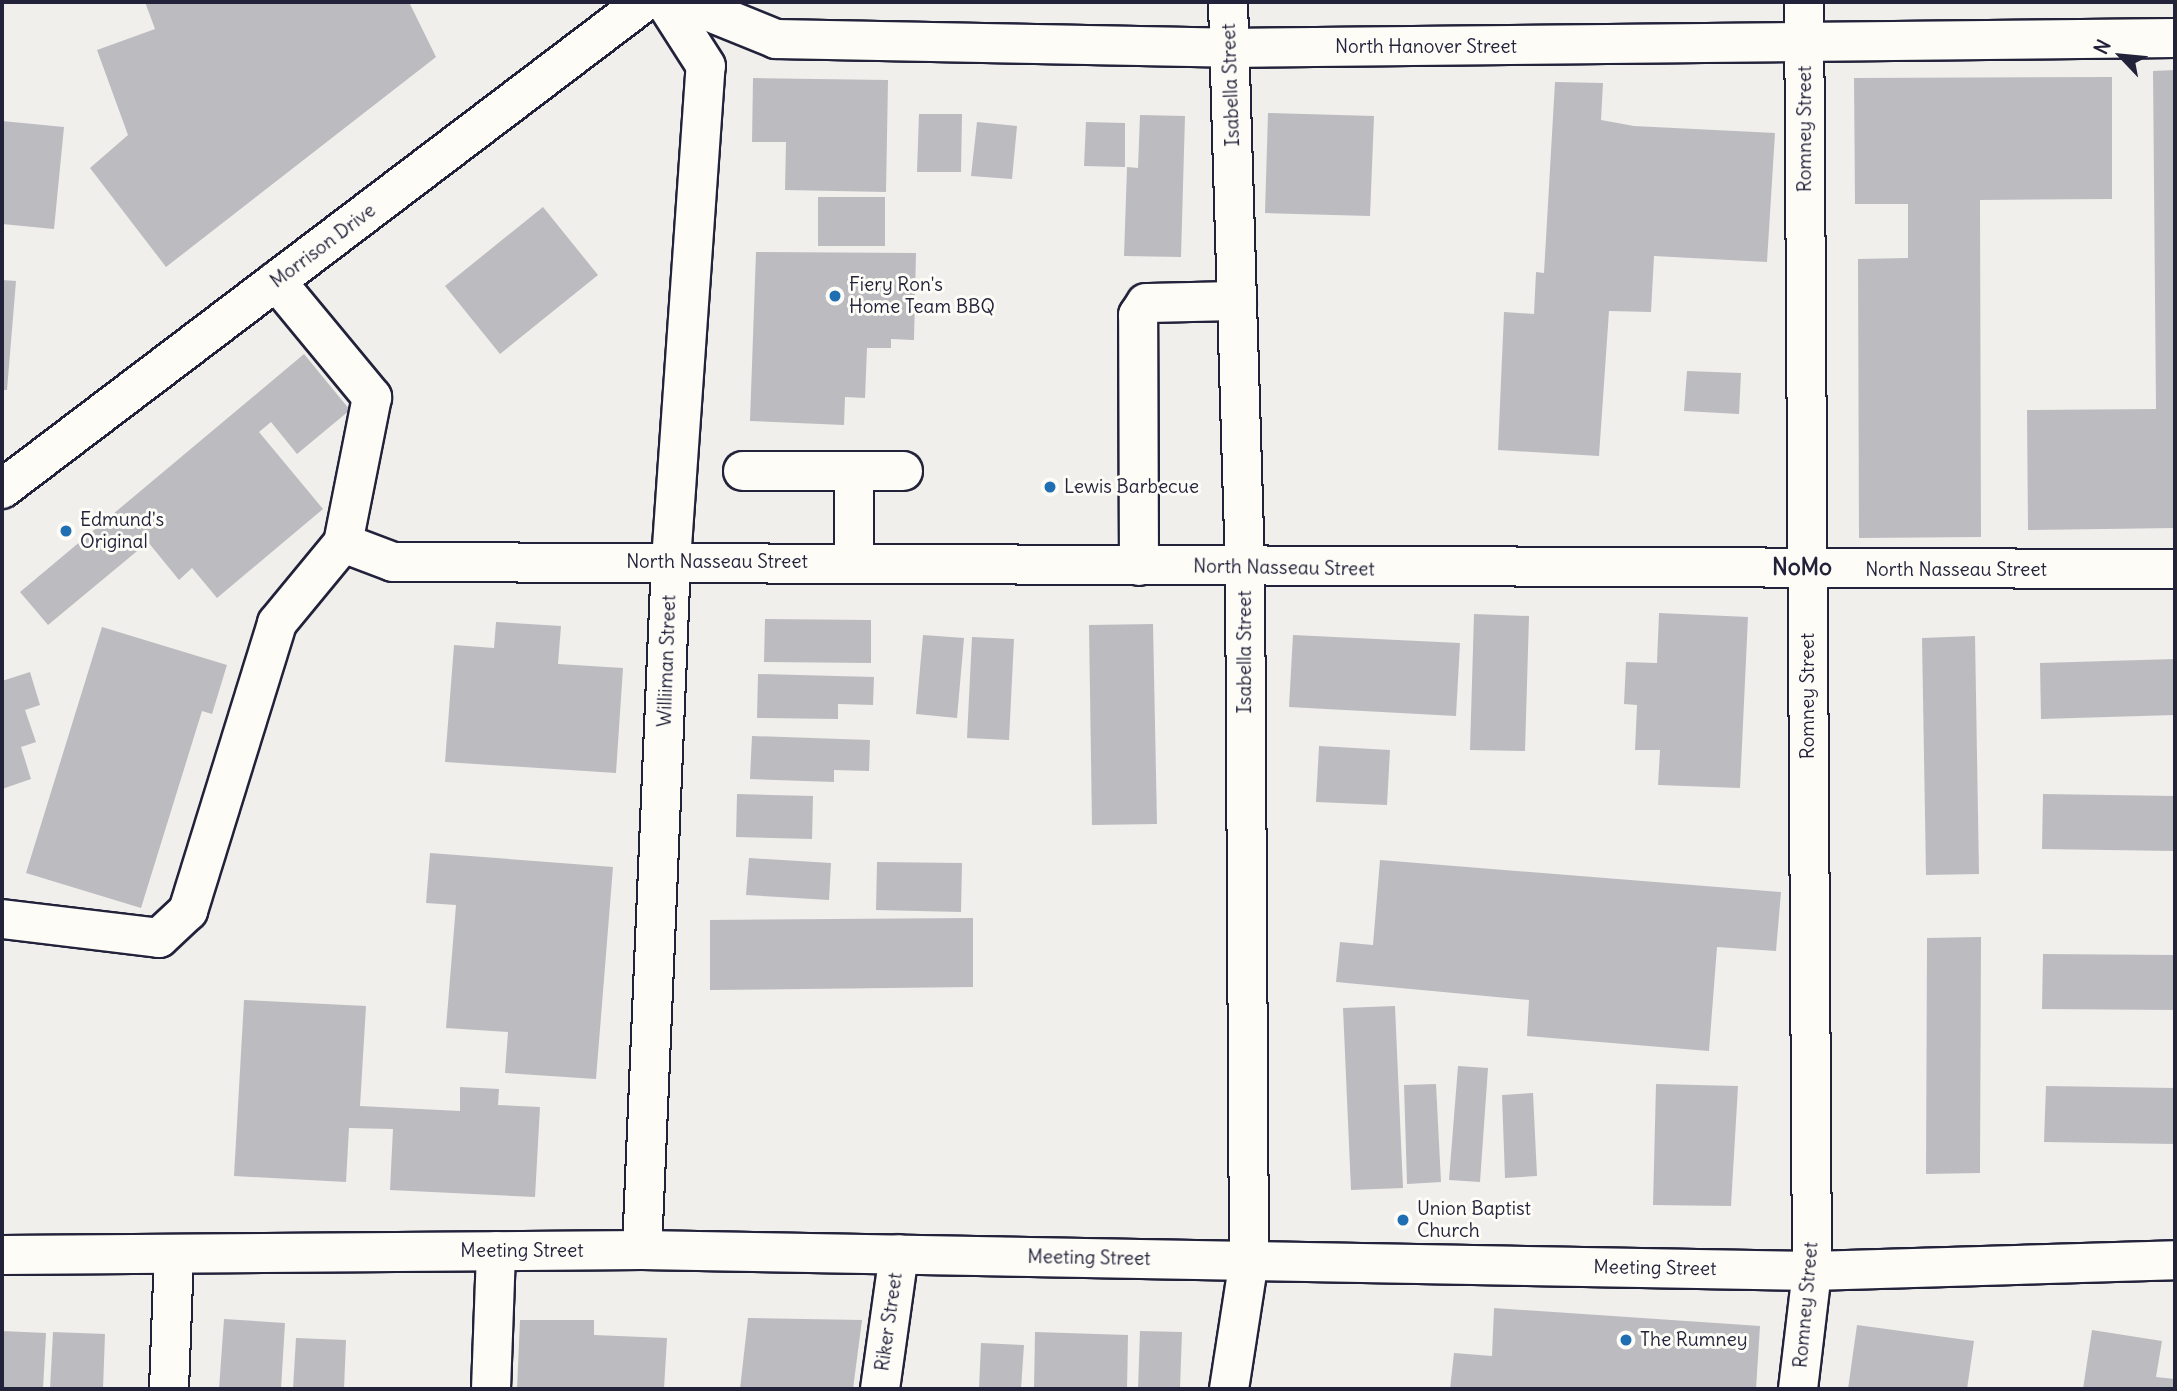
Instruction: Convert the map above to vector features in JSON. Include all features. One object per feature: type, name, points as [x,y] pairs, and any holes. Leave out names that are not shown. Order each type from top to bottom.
[{"type":"street","name":"Morrison Drive","points":[[2,489],[643,2]]},
{"type":"street","name":"Williiman Street","points":[[642,1250],[671,561],[706,66],[665,2]]},
{"type":"street","name":"North Hanover Street","points":[[685,2],[776,39],[1230,48],[2175,38]]},
{"type":"street","name":"Isabella Street","points":[[1228,2],[1245,567],[1249,1261],[1229,1389]]},
{"type":"street","name":"Romney Street","points":[[1798,1389],[1812,1271],[1804,2]]},
{"type":"street","points":[[2,919],[159,938],[188,911],[277,623],[342,543],[372,397],[276,281]]},
{"type":"street","points":[[1139,566],[1138,315],[1146,303],[1237,301]]},
{"type":"street","points":[[743,471],[903,471]]},
{"type":"street","points":[[854,471],[854,563]]},
{"type":"street","name":"North Nasseau Street","points":[[342,543],[393,562],[671,561],[1807,571],[2175,569]]},
{"type":"street","name":"Meeting Street","points":[[2,1255],[642,1250],[1812,1271],[2175,1260]]},
{"type":"street","points":[[491,1389],[496,1251]]},
{"type":"street","points":[[169,1389],[174,1254]]},
{"type":"street","name":"Riker Street","points":[[880,1389],[899,1254]]},
{"type":"building","points":[[145,2],[409,2],[436,57],[166,267],[90,168],[128,135],[97,50],[155,29]]},
{"type":"building","points":[[2175,70],[2175,528],[2028,530],[2027,410],[2156,409],[2153,71]]},
{"type":"building","points":[[2112,77],[2112,199],[1980,200],[1981,537],[1859,538],[1858,259],[1908,258],[1908,204],[1855,204],[1854,78]]},
{"type":"building","points":[[753,78],[888,80],[886,192],[785,190],[786,142],[752,142]]},
{"type":"building","points":[[1555,82],[1603,83],[1601,120],[1634,126],[1775,133],[1767,262],[1654,256],[1651,312],[1609,311],[1599,456],[1498,450],[1504,312],[1534,314],[1536,272],[1544,273]]},
{"type":"building","points":[[1268,113],[1374,116],[1370,216],[1265,213]]},
{"type":"building","points":[[919,114],[962,114],[961,172],[917,172]]},
{"type":"building","points":[[1140,115],[1185,116],[1181,257],[1124,256],[1127,167],[1138,168]]},
{"type":"building","points":[[2,121],[64,127],[54,229],[2,224]]},
{"type":"building","points":[[977,122],[1017,126],[1012,179],[971,176]]},
{"type":"building","points":[[1086,122],[1125,123],[1125,167],[1084,166]]},
{"type":"building","points":[[818,197],[885,197],[885,246],[818,246]]},
{"type":"building","points":[[543,207],[598,275],[500,354],[445,286]]},
{"type":"building","name":"Fiery Ron's Home Team BBQ","points":[[756,252],[916,253],[914,340],[891,339],[891,348],[867,348],[865,398],[845,397],[844,425],[750,421]]},
{"type":"building","points":[[2,280],[16,281],[7,390],[2,390]]},
{"type":"building","points":[[304,354],[350,410],[297,454],[271,422],[259,432],[323,509],[217,598],[192,568],[179,580],[148,542],[48,625],[20,592]]},
{"type":"building","points":[[1687,371],[1741,373],[1739,414],[1684,411]]},
{"type":"building","points":[[1659,613],[1748,617],[1740,788],[1658,785],[1660,750],[1635,750],[1637,705],[1624,704],[1626,662],[1657,663]]},
{"type":"building","points":[[1474,614],[1529,616],[1525,751],[1470,750]]},
{"type":"building","points":[[765,619],[871,620],[871,663],[764,662]]},
{"type":"building","points":[[496,622],[561,626],[558,664],[623,668],[616,773],[445,762],[454,645],[494,648]]},
{"type":"building","points":[[1153,624],[1157,824],[1092,825],[1089,625]]},
{"type":"building","points":[[102,627],[227,665],[212,714],[202,711],[141,908],[26,873]]},
{"type":"building","points":[[923,635],[964,638],[957,718],[916,714]]},
{"type":"building","points":[[1293,635],[1460,643],[1456,716],[1289,707]]},
{"type":"building","points":[[1975,636],[1979,874],[1926,875],[1922,638]]},
{"type":"building","points":[[972,637],[1014,639],[1009,740],[967,738]]},
{"type":"building","points":[[2175,659],[2175,715],[2041,719],[2040,663]]},
{"type":"building","points":[[30,672],[40,705],[25,710],[36,742],[21,747],[31,779],[2,789],[2,681]]},
{"type":"building","points":[[758,674],[874,677],[873,705],[838,704],[838,719],[757,718]]},
{"type":"building","points":[[752,736],[870,740],[869,771],[834,770],[834,782],[750,779]]},
{"type":"building","points":[[1319,746],[1390,750],[1387,805],[1316,802]]},
{"type":"building","points":[[737,794],[813,796],[812,839],[736,837]]},
{"type":"building","points":[[2043,794],[2175,796],[2175,851],[2042,849]]},
{"type":"building","points":[[430,853],[613,867],[596,1079],[505,1073],[508,1032],[446,1028],[456,905],[426,903]]},
{"type":"building","points":[[749,858],[831,863],[829,900],[746,895]]},
{"type":"building","points":[[1380,860],[1781,892],[1776,951],[1717,947],[1709,1051],[1527,1036],[1529,1000],[1336,982],[1340,942],[1373,945]]},
{"type":"building","points":[[877,862],[962,863],[961,912],[876,910]]},
{"type":"building","points":[[973,918],[973,987],[710,990],[710,920]]},
{"type":"building","points":[[1981,937],[1980,1173],[1926,1174],[1927,938]]},
{"type":"building","points":[[2043,954],[2175,955],[2175,1010],[2042,1009]]},
{"type":"building","points":[[244,1000],[366,1006],[360,1106],[460,1111],[460,1087],[499,1089],[498,1105],[540,1107],[535,1197],[390,1190],[393,1129],[349,1128],[346,1182],[234,1176]]},
{"type":"building","points":[[1395,1006],[1403,1188],[1351,1190],[1343,1008]]},
{"type":"building","points":[[1458,1066],[1488,1068],[1480,1182],[1449,1180]]},
{"type":"building","points":[[1436,1084],[1441,1182],[1407,1184],[1404,1085]]},
{"type":"building","points":[[1656,1084],[1738,1086],[1731,1206],[1653,1205]]},
{"type":"building","points":[[2046,1086],[2175,1088],[2175,1144],[2044,1142]]},
{"type":"building","points":[[1533,1093],[1537,1176],[1505,1178],[1502,1095]]},
{"type":"building","name":"The Rumney","points":[[1494,1308],[1760,1326],[1756,1389],[1450,1389],[1454,1353],[1492,1356]]},
{"type":"building","points":[[748,1318],[862,1320],[853,1389],[740,1389]]},
{"type":"building","points":[[224,1319],[285,1323],[281,1389],[219,1389]]},
{"type":"building","points":[[520,1320],[594,1320],[594,1335],[667,1338],[664,1389],[517,1389]]},
{"type":"building","points":[[1857,1325],[1974,1341],[1967,1389],[1848,1389]]},
{"type":"building","points":[[2092,1330],[2162,1341],[2156,1377],[2175,1379],[2173,1389],[2083,1389]]},
{"type":"building","points":[[2,1331],[46,1333],[43,1389],[2,1389]]},
{"type":"building","points":[[1140,1331],[1182,1332],[1180,1389],[1138,1389]]},
{"type":"building","points":[[53,1332],[105,1334],[103,1389],[50,1389]]},
{"type":"building","points":[[1035,1332],[1128,1335],[1127,1389],[1034,1389]]},
{"type":"building","points":[[296,1338],[346,1340],[344,1389],[293,1389]]},
{"type":"building","points":[[981,1343],[1024,1345],[1021,1389],[979,1389]]},
{"type":"place","name":"Fiery Ron's Home Team BBQ","points":[[835,296]]},
{"type":"place","name":"Lewis Barbecue","points":[[1050,487]]},
{"type":"place","name":"Edmund's Original","points":[[66,531]]},
{"type":"place","name":"Union Baptist Church","points":[[1403,1220]]},
{"type":"place","name":"The Rumney","points":[[1626,1340]]},
{"type":"district","name":"NoMo","points":[[1802,567]]}]
